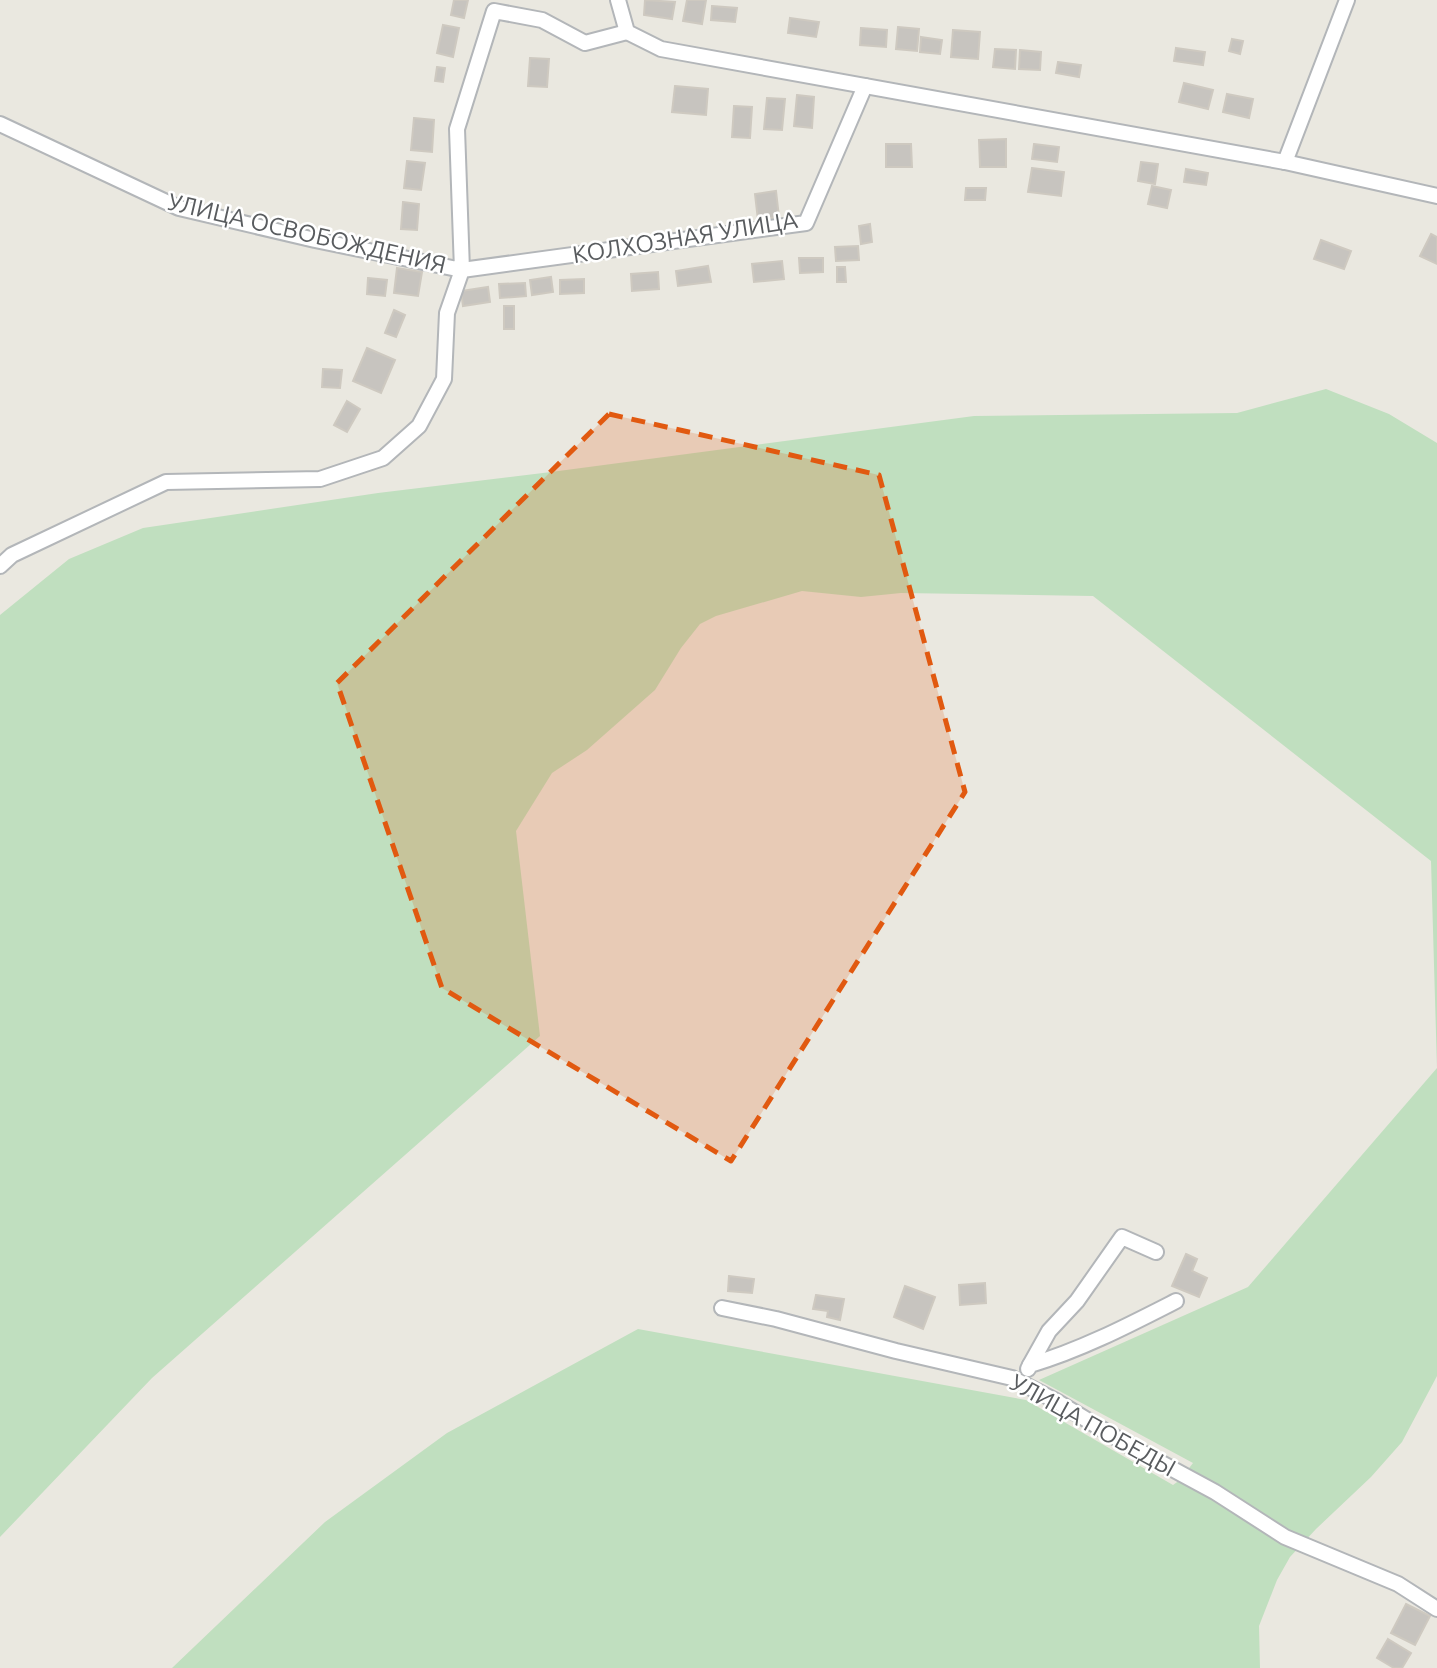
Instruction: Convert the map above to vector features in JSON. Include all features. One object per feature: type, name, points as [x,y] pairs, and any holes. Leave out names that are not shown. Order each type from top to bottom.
[{"type":"street","points":[[618,0],[627,32],[661,49],[1285,162],[1437,196]]},
{"type":"street","points":[[1285,162],[1347,0]]},
{"type":"street","name":"УЛИЦА ОСВОБОЖДЕНИЯ","points":[[0,566],[12,555],[166,482],[320,479],[383,458],[419,426],[444,379],[447,313],[462,270],[457,129],[494,11],[542,20],[585,43],[627,32]]},
{"type":"street","name":"КОЛХОЗНАЯ УЛИЦА","points":[[462,270],[806,223],[865,86]]},
{"type":"street","name":"УЛИЦА ОСВОБОЖДЕНИЯ","points":[[0,124],[179,208],[315,240],[462,270]]},
{"type":"street","points":[[1021,1383],[1049,1331],[1077,1301],[1122,1237],[1156,1252]]},
{"type":"street","points":[[1030,1365],[1096,1341],[1176,1301]]},
{"type":"street","name":"УЛИЦА ПОБЕДЫ","points":[[722,1308],[1012,1378],[1215,1492],[1285,1537],[1398,1584],[1437,1609]]},
{"type":"highlighted area","points":[[609,414],[879,475],[965,792],[731,1161],[442,988],[337,683]]},
{"type":"green space","points":[[1326,389],[1389,414],[1437,443],[1437,1068],[1431,861],[1093,596],[901,593],[861,597],[802,591],[716,616],[700,624],[681,648],[655,690],[587,750],[552,773],[516,831],[540,1036],[152,1378],[0,1537],[0,615],[69,559],[143,528],[378,493],[974,416],[1237,413]]},
{"type":"green space","points":[[1437,1068],[1437,1376],[1402,1442],[1371,1477],[1290,1557],[1277,1580],[1259,1626],[1260,1668],[172,1668],[325,1522],[447,1433],[638,1329],[1026,1400],[1173,1485],[1193,1463],[1039,1380],[1248,1287]]},
{"type":"building","points":[[454,0],[468,0],[464,18],[451,15]]},
{"type":"building","points":[[645,0],[675,2],[672,19],[644,15]]},
{"type":"building","points":[[687,0],[706,0],[702,24],[683,21]]},
{"type":"building","points":[[712,6],[737,8],[735,22],[711,20]]},
{"type":"building","points":[[790,18],[819,22],[816,37],[788,33]]},
{"type":"building","points":[[443,25],[459,28],[453,57],[437,53]]},
{"type":"building","points":[[898,27],[919,29],[917,51],[896,49]]},
{"type":"building","points":[[861,28],[887,30],[886,47],[860,45]]},
{"type":"building","points":[[953,30],[980,32],[978,59],[951,57]]},
{"type":"building","points":[[921,37],[942,40],[940,54],[920,52]]},
{"type":"building","points":[[1232,39],[1243,41],[1240,54],[1229,51]]},
{"type":"building","points":[[1176,48],[1205,52],[1203,65],[1174,61]]},
{"type":"building","points":[[995,49],[1016,50],[1015,69],[993,67]]},
{"type":"building","points":[[1020,50],[1041,52],[1040,70],[1019,69]]},
{"type":"building","points":[[530,58],[549,59],[547,87],[528,86]]},
{"type":"building","points":[[1058,62],[1081,65],[1079,77],[1056,73]]},
{"type":"building","points":[[437,67],[445,68],[443,82],[435,81]]},
{"type":"building","points":[[1184,83],[1213,90],[1208,109],[1179,102]]},
{"type":"building","points":[[675,86],[708,89],[706,115],[672,112]]},
{"type":"building","points":[[1227,94],[1253,99],[1249,118],[1223,112]]},
{"type":"building","points":[[797,95],[814,97],[812,128],[794,126]]},
{"type":"building","points":[[767,98],[785,99],[782,130],[764,129]]},
{"type":"building","points":[[734,106],[752,107],[750,138],[732,137]]},
{"type":"building","points":[[414,118],[434,120],[432,152],[411,150]]},
{"type":"building","points":[[1006,139],[1006,167],[980,167],[979,140]]},
{"type":"building","points":[[886,144],[911,144],[912,167],[886,167]]},
{"type":"building","points":[[1034,144],[1059,147],[1057,162],[1032,159]]},
{"type":"building","points":[[407,161],[425,163],[421,190],[404,188]]},
{"type":"building","points":[[1141,162],[1158,164],[1155,184],[1138,181]]},
{"type":"building","points":[[1032,168],[1064,172],[1061,196],[1028,192]]},
{"type":"building","points":[[1186,169],[1208,173],[1206,185],[1184,182]]},
{"type":"building","points":[[1152,186],[1171,190],[1167,208],[1148,204]]},
{"type":"building","points":[[966,188],[986,188],[985,200],[965,200]]},
{"type":"building","points":[[776,191],[779,217],[758,220],[755,194]]},
{"type":"building","points":[[403,202],[419,204],[417,230],[401,229]]},
{"type":"building","points":[[870,224],[872,242],[861,244],[859,226]]},
{"type":"building","points":[[1431,234],[1437,237],[1437,264],[1420,256]]},
{"type":"building","points":[[1321,240],[1351,251],[1344,269],[1314,259]]},
{"type":"building","points":[[858,246],[859,260],[836,261],[835,247]]},
{"type":"building","points":[[799,258],[823,258],[823,272],[800,273]]},
{"type":"building","points":[[782,261],[784,279],[754,282],[752,264]]},
{"type":"building","points":[[708,266],[711,282],[678,286],[676,271]]},
{"type":"building","points":[[837,267],[845,267],[846,282],[837,282]]},
{"type":"building","points":[[397,268],[422,272],[418,296],[394,293]]},
{"type":"building","points":[[658,272],[659,289],[632,291],[631,274]]},
{"type":"building","points":[[551,277],[553,292],[532,295],[530,280]]},
{"type":"building","points":[[368,278],[387,280],[385,296],[367,294]]},
{"type":"building","points":[[584,279],[584,293],[560,294],[560,280]]},
{"type":"building","points":[[525,283],[526,296],[500,298],[499,284]]},
{"type":"building","points":[[488,287],[490,302],[463,306],[461,291]]},
{"type":"building","points":[[504,306],[514,306],[514,329],[504,329]]},
{"type":"building","points":[[394,310],[405,315],[396,337],[385,333]]},
{"type":"building","points":[[367,348],[395,360],[381,393],[353,381]]},
{"type":"building","points":[[323,369],[342,370],[340,388],[322,387]]},
{"type":"building","points":[[347,401],[360,409],[347,432],[334,425]]},
{"type":"building","points":[[1186,1254],[1197,1259],[1192,1271],[1207,1278],[1199,1297],[1172,1286]]},
{"type":"building","points":[[729,1276],[754,1279],[752,1293],[728,1291]]},
{"type":"building","points":[[985,1283],[986,1303],[960,1305],[959,1285]]},
{"type":"building","points":[[905,1286],[935,1297],[923,1329],[894,1317]]},
{"type":"building","points":[[816,1295],[844,1299],[840,1320],[827,1317],[828,1311],[813,1309]]},
{"type":"building","points":[[1406,1604],[1430,1616],[1415,1645],[1391,1633]]},
{"type":"building","points":[[1388,1639],[1411,1653],[1402,1668],[1394,1668],[1377,1658]]}]
